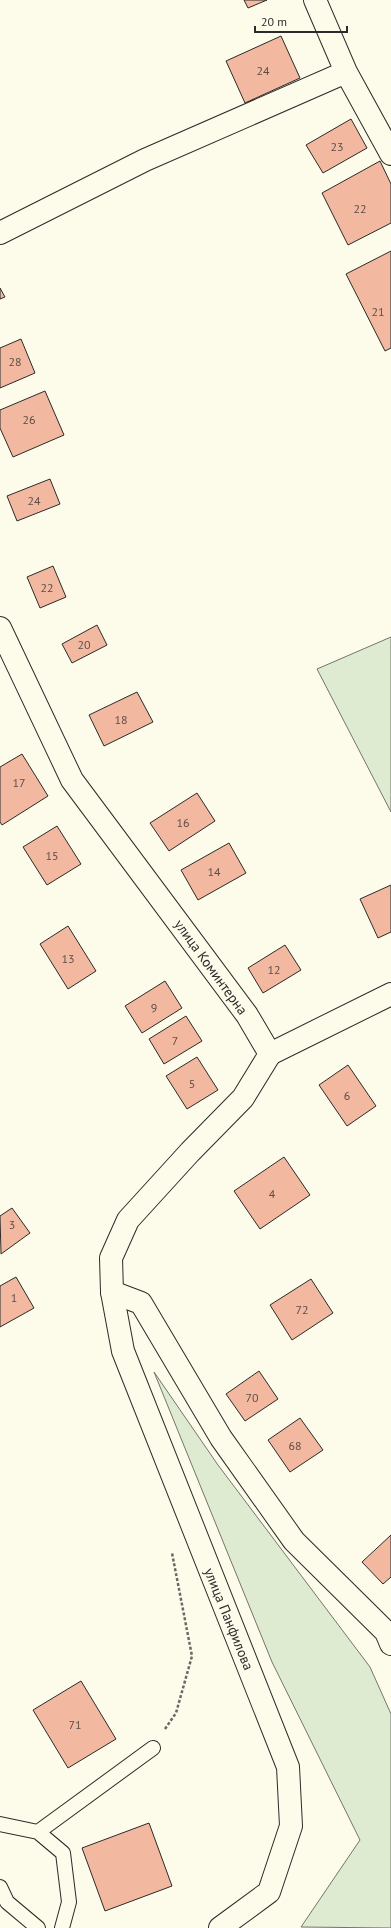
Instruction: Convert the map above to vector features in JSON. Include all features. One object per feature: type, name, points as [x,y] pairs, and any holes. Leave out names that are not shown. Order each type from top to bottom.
[{"type":"street","points":[[315,0],[346,72],[391,154]]},
{"type":"street","points":[[0,233],[145,160],[346,72]]},
{"type":"street","name":"улица Коминтерна","points":[[0,628],[72,780],[247,1015],[270,1054]]},
{"type":"street","points":[[391,994],[270,1054],[243,1098],[190,1152],[128,1220],[111,1258],[112,1292],[141,1303],[221,1438],[294,1541],[386,1632],[391,1644]]},
{"type":"street","name":"улица Панфилова","points":[[112,1292],[123,1351],[288,1767],[291,1826],[269,1892],[220,1928]]},
{"type":"lane","points":[[38,1832],[153,1748]]},
{"type":"lane","points":[[0,1824],[38,1832],[63,1853],[69,1902],[62,1928]]},
{"type":"lane","points":[[0,1887],[7,1902],[38,1928]]},
{"type":"path","points":[[153,1748],[176,1713],[192,1656],[172,1550]]},
{"type":"green space","points":[[391,637],[391,812],[317,669]]},
{"type":"green space","points":[[154,1372],[218,1465],[370,1667],[391,1714],[391,1928],[301,1927],[360,1840],[272,1662]]},
{"type":"building","points":[[244,0],[267,0],[248,8]]},
{"type":"building","points":[[281,36],[300,78],[245,103],[226,61]]},
{"type":"building","points":[[351,119],[367,148],[323,173],[306,145]]},
{"type":"building","points":[[380,161],[391,184],[391,223],[348,245],[322,193]]},
{"type":"building","points":[[391,251],[391,348],[385,351],[346,274]]},
{"type":"building","points":[[0,288],[5,297],[0,299]]},
{"type":"building","points":[[21,339],[35,373],[0,388],[0,348]]},
{"type":"building","points":[[45,391],[64,435],[13,457],[0,428],[0,410]]},
{"type":"building","points":[[50,479],[60,504],[17,521],[7,496]]},
{"type":"building","points":[[53,566],[66,597],[40,608],[27,577]]},
{"type":"building","points":[[97,625],[107,645],[72,663],[62,644]]},
{"type":"building","points":[[137,692],[153,722],[104,746],[89,715]]},
{"type":"building","points":[[22,754],[48,796],[2,825],[0,822],[0,767]]},
{"type":"building","points":[[197,793],[215,821],[169,851],[150,823]]},
{"type":"building","points":[[57,826],[81,864],[47,885],[23,847]]},
{"type":"building","points":[[229,843],[246,873],[198,900],[181,870]]},
{"type":"building","points":[[391,885],[391,932],[378,938],[360,899]]},
{"type":"building","points":[[68,926],[96,971],[68,989],[40,944]]},
{"type":"building","points":[[285,945],[301,970],[263,993],[248,968]]},
{"type":"building","points":[[165,981],[182,1008],[142,1033],[125,1006]]},
{"type":"building","points":[[186,1016],[202,1041],[164,1064],[149,1039]]},
{"type":"building","points":[[197,1057],[218,1090],[187,1109],[166,1076]]},
{"type":"building","points":[[348,1065],[376,1106],[347,1126],[319,1085]]},
{"type":"building","points":[[284,1157],[310,1195],[260,1229],[234,1191]]},
{"type":"building","points":[[12,1208],[30,1233],[1,1254],[0,1216]]},
{"type":"building","points":[[16,1277],[34,1308],[0,1327],[0,1286]]},
{"type":"building","points":[[311,1279],[333,1313],[292,1340],[270,1305]]},
{"type":"building","points":[[259,1371],[278,1399],[245,1421],[226,1394]]},
{"type":"building","points":[[300,1418],[323,1450],[290,1472],[268,1440]]},
{"type":"building","points":[[391,1535],[391,1577],[383,1584],[362,1562]]},
{"type":"building","points":[[81,1681],[116,1739],[68,1768],[33,1710]]},
{"type":"building","points":[[149,1823],[172,1886],[105,1911],[82,1848]]}]
